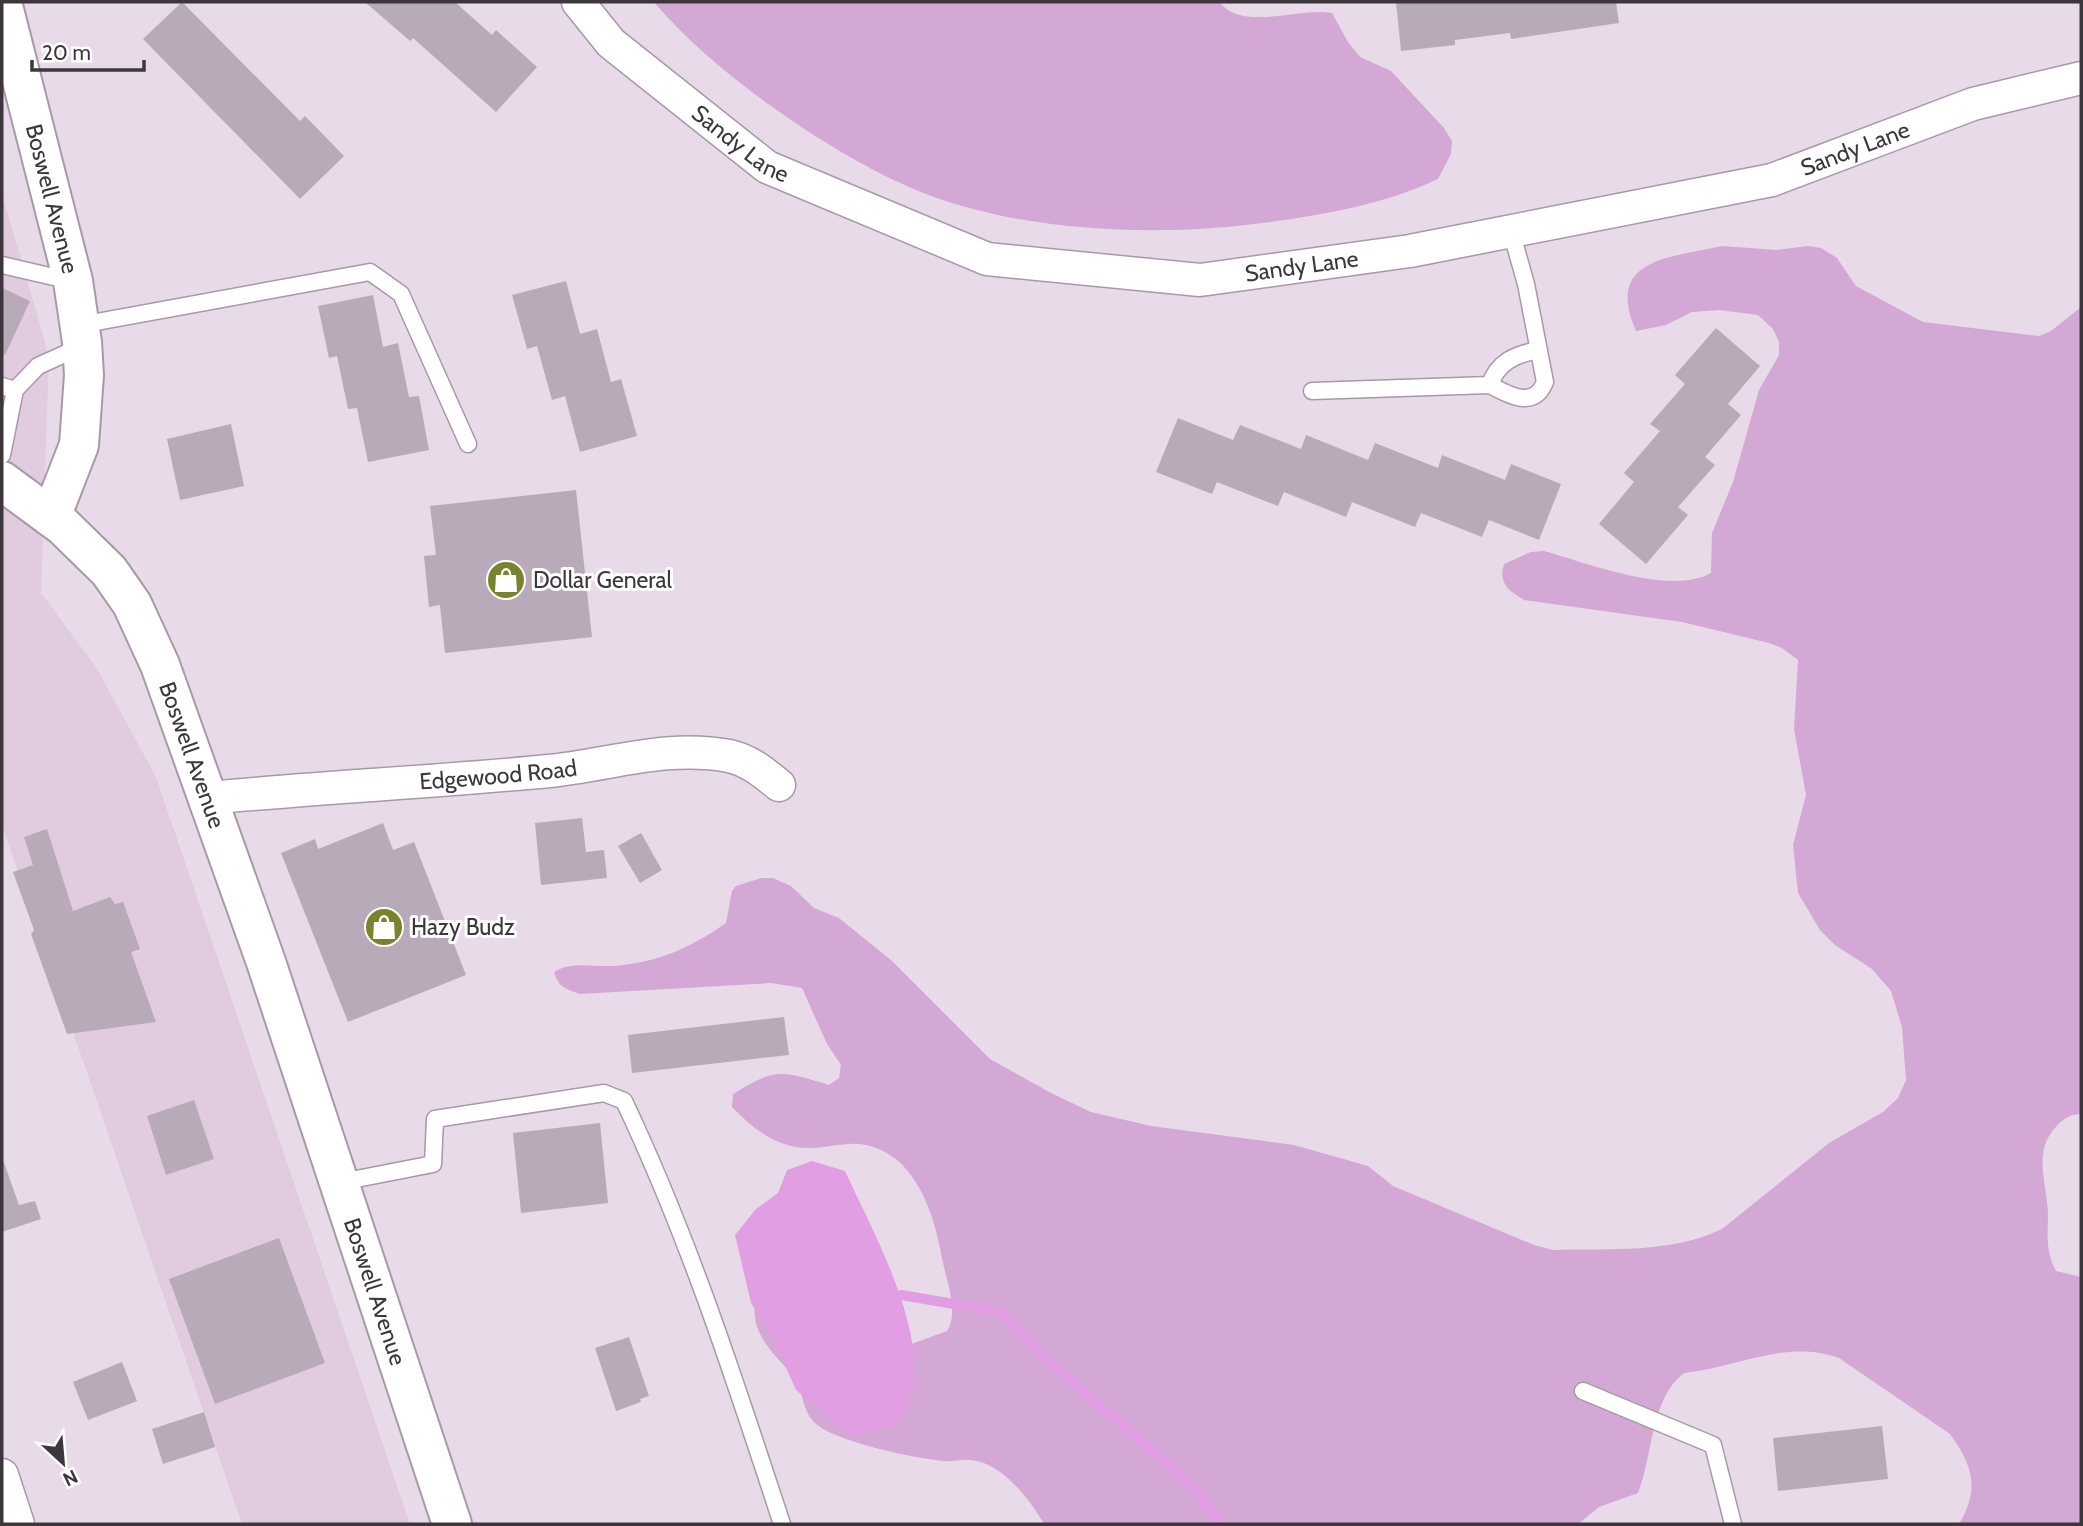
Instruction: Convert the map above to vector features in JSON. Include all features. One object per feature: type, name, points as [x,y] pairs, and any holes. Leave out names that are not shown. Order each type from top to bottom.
[{"type":"main road","name":"Boswell Avenue","points":[[2,2],[74,281],[82,336],[83,420],[79,445],[51,517],[97,558],[132,604],[160,665],[209,798],[341,1182],[452,1524]]},
{"type":"main road","points":[[2,481],[51,517]]},
{"type":"street","name":"Sandy Lane","points":[[578,2],[611,43],[767,167],[987,259],[1200,280],[1410,251],[1772,180],[1973,104],[2081,78]]},
{"type":"street","name":"Edgewood Road","points":[[209,798],[563,770],[664,753],[737,758],[779,785]]},
{"type":"street","points":[[2,1475],[18,1524]]},
{"type":"lane","points":[[1312,391],[1490,385],[1513,397],[1528,399],[1541,392],[1545,382],[1526,284],[1511,231]]},
{"type":"lane","points":[[2,265],[74,281]]},
{"type":"lane","points":[[2,455],[8,388],[82,336],[370,272],[401,294],[468,444]]},
{"type":"lane","points":[[1490,385],[1495,370],[1521,353],[1539,350]]},
{"type":"lane","points":[[341,1182],[433,1164],[435,1119],[604,1093],[624,1101],[659,1174],[711,1310],[782,1524]]},
{"type":"lane","points":[[1583,1391],[1713,1445],[1733,1524]]},
{"type":"shaded area","points":[[654,2],[1219,2],[1229,11],[1242,16],[1332,13],[1360,57],[1391,71],[1444,128],[1452,141],[1451,154],[1438,179],[1418,188],[1356,207],[1313,215],[1227,227],[1181,230],[1087,228],[1040,223],[950,202],[909,187],[854,160],[768,104],[722,69]]},
{"type":"shaded area","points":[[2,194],[49,356],[41,593],[96,667],[156,777],[410,1524],[242,1524],[2,825]]},
{"type":"shaded area","points":[[1722,246],[1777,250],[1808,246],[1821,248],[1837,258],[1856,286],[1923,322],[2039,336],[2051,331],[2081,307],[2081,1114],[2066,1118],[2054,1129],[2044,1148],[2043,1169],[2050,1256],[2056,1271],[2081,1277],[2081,1524],[1959,1524],[1970,1500],[1971,1478],[1964,1457],[1950,1434],[1839,1358],[1800,1351],[1762,1356],[1684,1373],[1673,1384],[1658,1413],[1638,1493],[1599,1507],[1578,1524],[1044,1524],[1014,1484],[993,1467],[982,1462],[914,1457],[845,1439],[820,1427],[805,1408],[795,1379],[764,1341],[756,1324],[755,1304],[906,1346],[947,1331],[952,1315],[951,1297],[935,1225],[919,1188],[909,1172],[879,1149],[859,1144],[810,1148],[787,1145],[757,1130],[732,1107],[733,1094],[770,1076],[789,1075],[829,1085],[839,1078],[841,1065],[827,1044],[802,988],[771,983],[580,994],[563,987],[554,972],[575,966],[613,966],[644,962],[686,947],[726,923],[732,891],[736,886],[761,878],[773,878],[791,886],[814,908],[839,918],[892,961],[990,1059],[1091,1112],[1151,1126],[1294,1145],[1368,1166],[1393,1186],[1534,1245],[1553,1250],[1661,1246],[1682,1243],[1722,1229],[1829,1143],[1883,1112],[1898,1098],[1906,1080],[1902,1027],[1891,991],[1872,969],[1835,945],[1820,930],[1798,893],[1793,845],[1806,795],[1794,729],[1798,660],[1782,648],[1769,643],[1682,622],[1524,600],[1509,590],[1502,577],[1504,564],[1531,552],[1544,551],[1651,579],[1694,579],[1711,573],[1712,533],[1733,482],[1759,390],[1779,355],[1779,342],[1773,329],[1758,315],[1719,310],[1692,312],[1666,325],[1636,331],[1628,307],[1629,289],[1635,275],[1648,266],[1682,254]]},
{"type":"shaded area","points":[[812,1161],[845,1171],[896,1285],[913,1347],[914,1376],[909,1402],[896,1425],[853,1437],[796,1390],[770,1332],[751,1303],[735,1235],[756,1209],[778,1193],[787,1170]]},
{"type":"building","points":[[182,2],[300,121],[305,116],[344,156],[300,199],[143,39]]},
{"type":"building","points":[[365,2],[455,2],[492,35],[496,30],[537,67],[496,112],[413,38],[410,41]]},
{"type":"building","points":[[1396,2],[1616,2],[1619,23],[1511,39],[1510,33],[1455,40],[1455,45],[1401,51]]},
{"type":"building","points":[[566,281],[580,334],[597,329],[611,382],[621,379],[637,436],[580,452],[565,396],[552,400],[537,346],[527,349],[512,295]]},
{"type":"building","points":[[2,288],[30,301],[5,355],[2,353]]},
{"type":"building","points":[[373,295],[383,347],[398,343],[409,397],[419,396],[429,450],[368,462],[357,408],[348,409],[337,356],[329,358],[318,306]]},
{"type":"building","points":[[1716,328],[1760,366],[1728,404],[1741,415],[1705,457],[1715,465],[1678,507],[1688,515],[1646,564],[1599,524],[1634,482],[1624,473],[1660,431],[1650,424],[1685,384],[1675,375]]},
{"type":"building","points":[[1178,418],[1233,440],[1240,425],[1301,449],[1306,435],[1368,460],[1375,443],[1438,468],[1442,455],[1505,480],[1511,464],[1561,484],[1539,540],[1489,520],[1482,537],[1421,513],[1415,527],[1352,502],[1346,517],[1284,492],[1278,506],[1217,482],[1212,494],[1156,472]]},
{"type":"building","points":[[231,424],[244,486],[180,500],[167,439]]},
{"type":"building","name":"Dollar General","points":[[576,490],[592,637],[445,653],[440,605],[429,607],[424,556],[436,555],[430,506]]},
{"type":"building","points":[[582,818],[586,852],[604,850],[607,878],[541,885],[535,823]]},
{"type":"building","points":[[383,823],[393,850],[414,842],[466,975],[348,1022],[281,853],[315,839],[318,849]]},
{"type":"building","points":[[47,829],[73,911],[110,897],[115,904],[123,902],[140,949],[131,952],[156,1022],[67,1034],[31,934],[34,930],[13,872],[33,865],[24,837]]},
{"type":"building","points":[[641,833],[662,870],[640,883],[618,846]]},
{"type":"building","points":[[784,1017],[789,1055],[632,1073],[628,1035]]},
{"type":"building","points":[[194,1100],[214,1159],[166,1175],[147,1116]]},
{"type":"building","points":[[600,1123],[608,1203],[521,1213],[513,1133]]},
{"type":"building","points":[[2,1157],[19,1205],[35,1201],[41,1219],[2,1232]]},
{"type":"building","points":[[279,1238],[325,1363],[215,1404],[169,1279]]},
{"type":"building","points":[[629,1337],[649,1396],[640,1399],[641,1402],[616,1411],[595,1348]]},
{"type":"building","points":[[122,1362],[137,1401],[88,1420],[73,1382]]},
{"type":"building","points":[[204,1412],[215,1447],[163,1464],[152,1429]]},
{"type":"building","points":[[1882,1426],[1888,1479],[1778,1491],[1773,1438]]},
{"type":"waterway","points":[[901,1295],[1001,1312],[1040,1354],[1193,1486],[1220,1524]]},
{"type":"place","name":"Dollar General","points":[[506,580]]},
{"type":"place","name":"Hazy Budz","points":[[384,927]]}]
